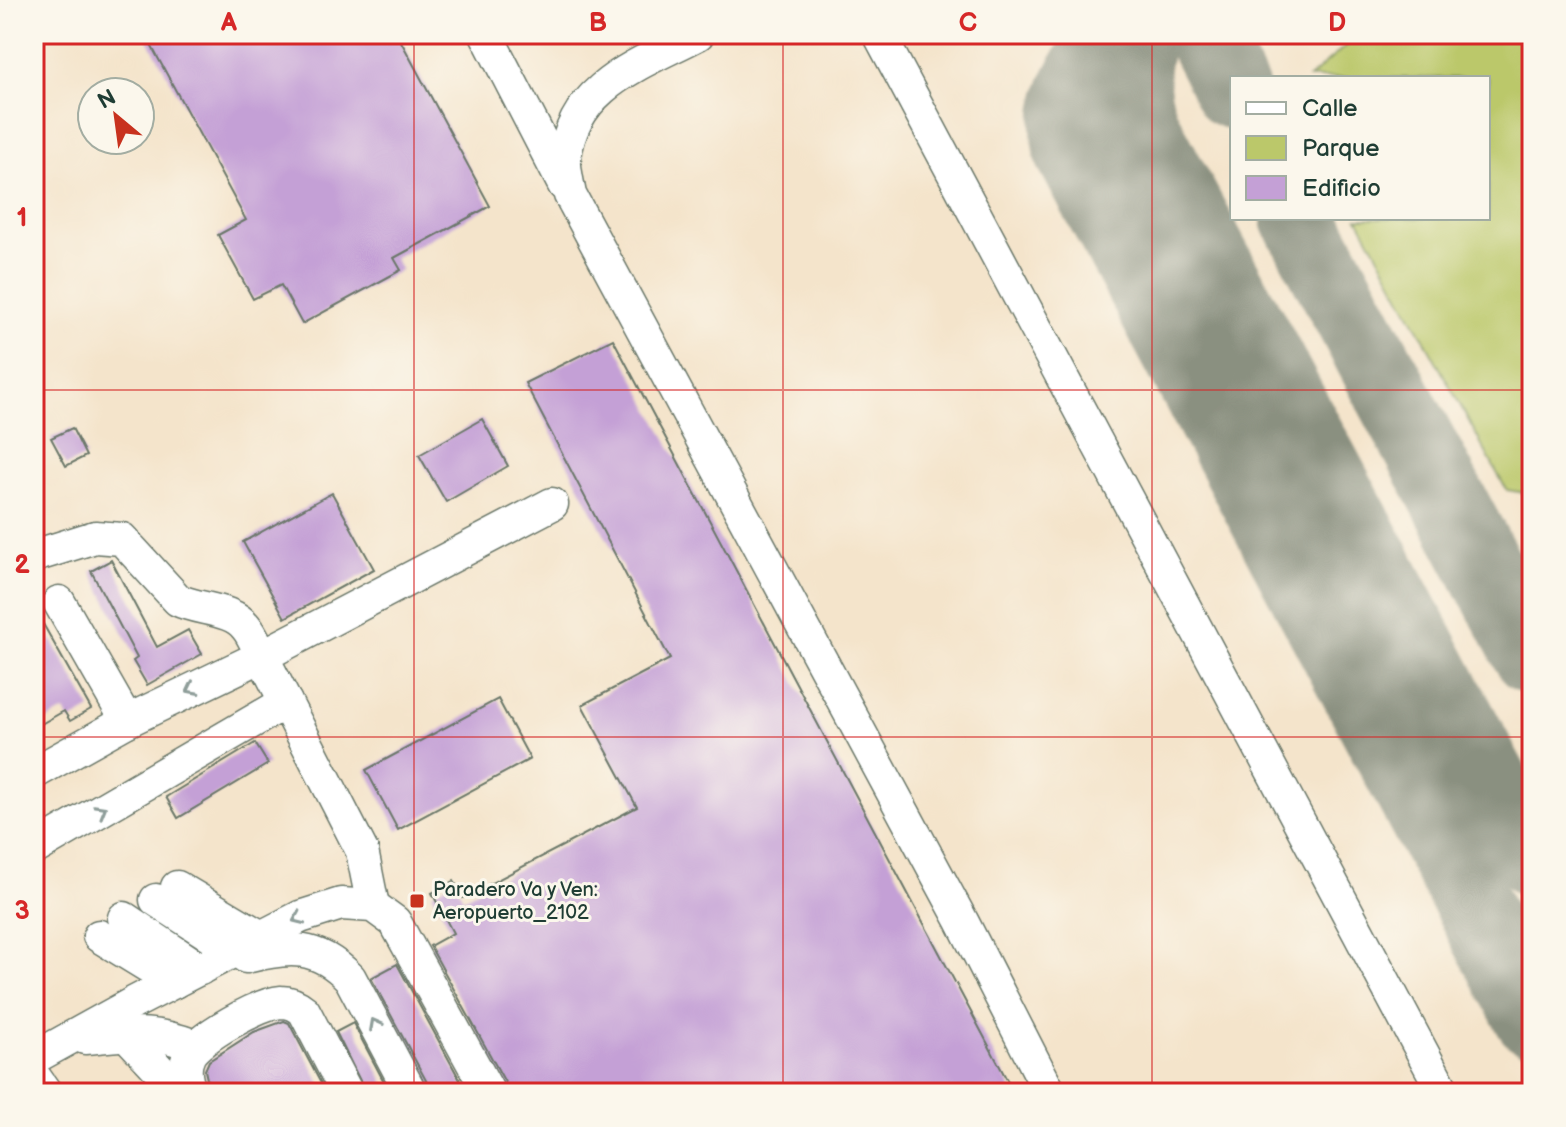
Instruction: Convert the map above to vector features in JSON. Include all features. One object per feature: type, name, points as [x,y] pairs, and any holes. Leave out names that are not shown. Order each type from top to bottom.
[{"type":"lane","points":[[486,34],[962,921],[1050,1093]]},
{"type":"lane","points":[[570,195],[565,160],[572,127],[588,99],[620,75],[698,34]]},
{"type":"lane","points":[[879,34],[1444,1093]]},
{"type":"lane","points":[[34,773],[127,721],[262,656],[552,504]]},
{"type":"lane","points":[[34,556],[95,537],[122,539],[178,600],[190,606],[234,616],[245,625],[362,851],[373,906]]},
{"type":"lane","points":[[59,602],[127,721]]},
{"type":"lane","points":[[34,849],[286,702]]},
{"type":"lane","points":[[167,894],[248,944]]},
{"type":"lane","points":[[34,1058],[300,917],[341,904],[373,906],[395,922],[403,934],[489,1093]]},
{"type":"lane","points":[[112,927],[188,975],[271,950],[303,949],[323,957],[340,967],[350,978],[411,1093]]},
{"type":"lane","points":[[190,1091],[185,1072],[188,1057],[202,1039],[266,1004],[282,1002],[296,1004],[311,1023],[347,1093]]},
{"type":"lane","points":[[68,1040],[125,1033],[167,1035],[195,1046]]},
{"type":"lane","points":[[125,1033],[166,1077],[190,1091]]},
{"type":"lane","points":[[34,1076],[46,1093]]},
{"type":"green space","points":[[1359,34],[1532,34],[1532,494],[1507,490],[1359,220],[1490,220],[1490,76],[1311,76]]},
{"type":"building","points":[[145,34],[397,34],[490,206],[394,258],[401,270],[302,324],[281,285],[253,299],[218,235],[246,220]]},
{"type":"building","points":[[613,339],[1014,1093],[508,1093],[506,1084],[430,946],[453,933],[432,893],[454,881],[463,898],[637,807],[582,705],[670,659],[525,383]]},
{"type":"building","points":[[482,419],[508,466],[446,502],[419,455]]},
{"type":"building","points":[[72,428],[86,456],[66,466],[51,438]]},
{"type":"building","points":[[332,493],[374,569],[285,618],[243,542]]},
{"type":"building","points":[[111,560],[157,647],[188,630],[202,654],[147,685],[133,661],[137,658],[91,571]]},
{"type":"building","points":[[34,608],[91,709],[70,721],[64,711],[34,728]]},
{"type":"building","points":[[498,699],[530,759],[398,830],[366,770]]},
{"type":"building","points":[[255,743],[268,764],[178,818],[166,797]]},
{"type":"building","points":[[397,964],[467,1093],[430,1093],[371,978]]},
{"type":"building","points":[[284,1021],[289,1023],[326,1093],[210,1093],[205,1070],[209,1061],[254,1032]]},
{"type":"building","points":[[353,1023],[390,1093],[366,1093],[336,1032]]},
{"type":"taxiway","points":[[1111,34],[1073,101],[1069,132],[1071,149],[1532,1017]]},
{"type":"taxiway","points":[[1140,34],[1133,57],[1132,81],[1142,127],[1532,859]]},
{"type":"taxiway","points":[[1203,34],[1230,87]]},
{"type":"taxiway","points":[[1300,220],[1532,657]]},
{"type":"place","name":"Paradero Va y Ven: Aeropuerto_2102","points":[[417,901]]}]
